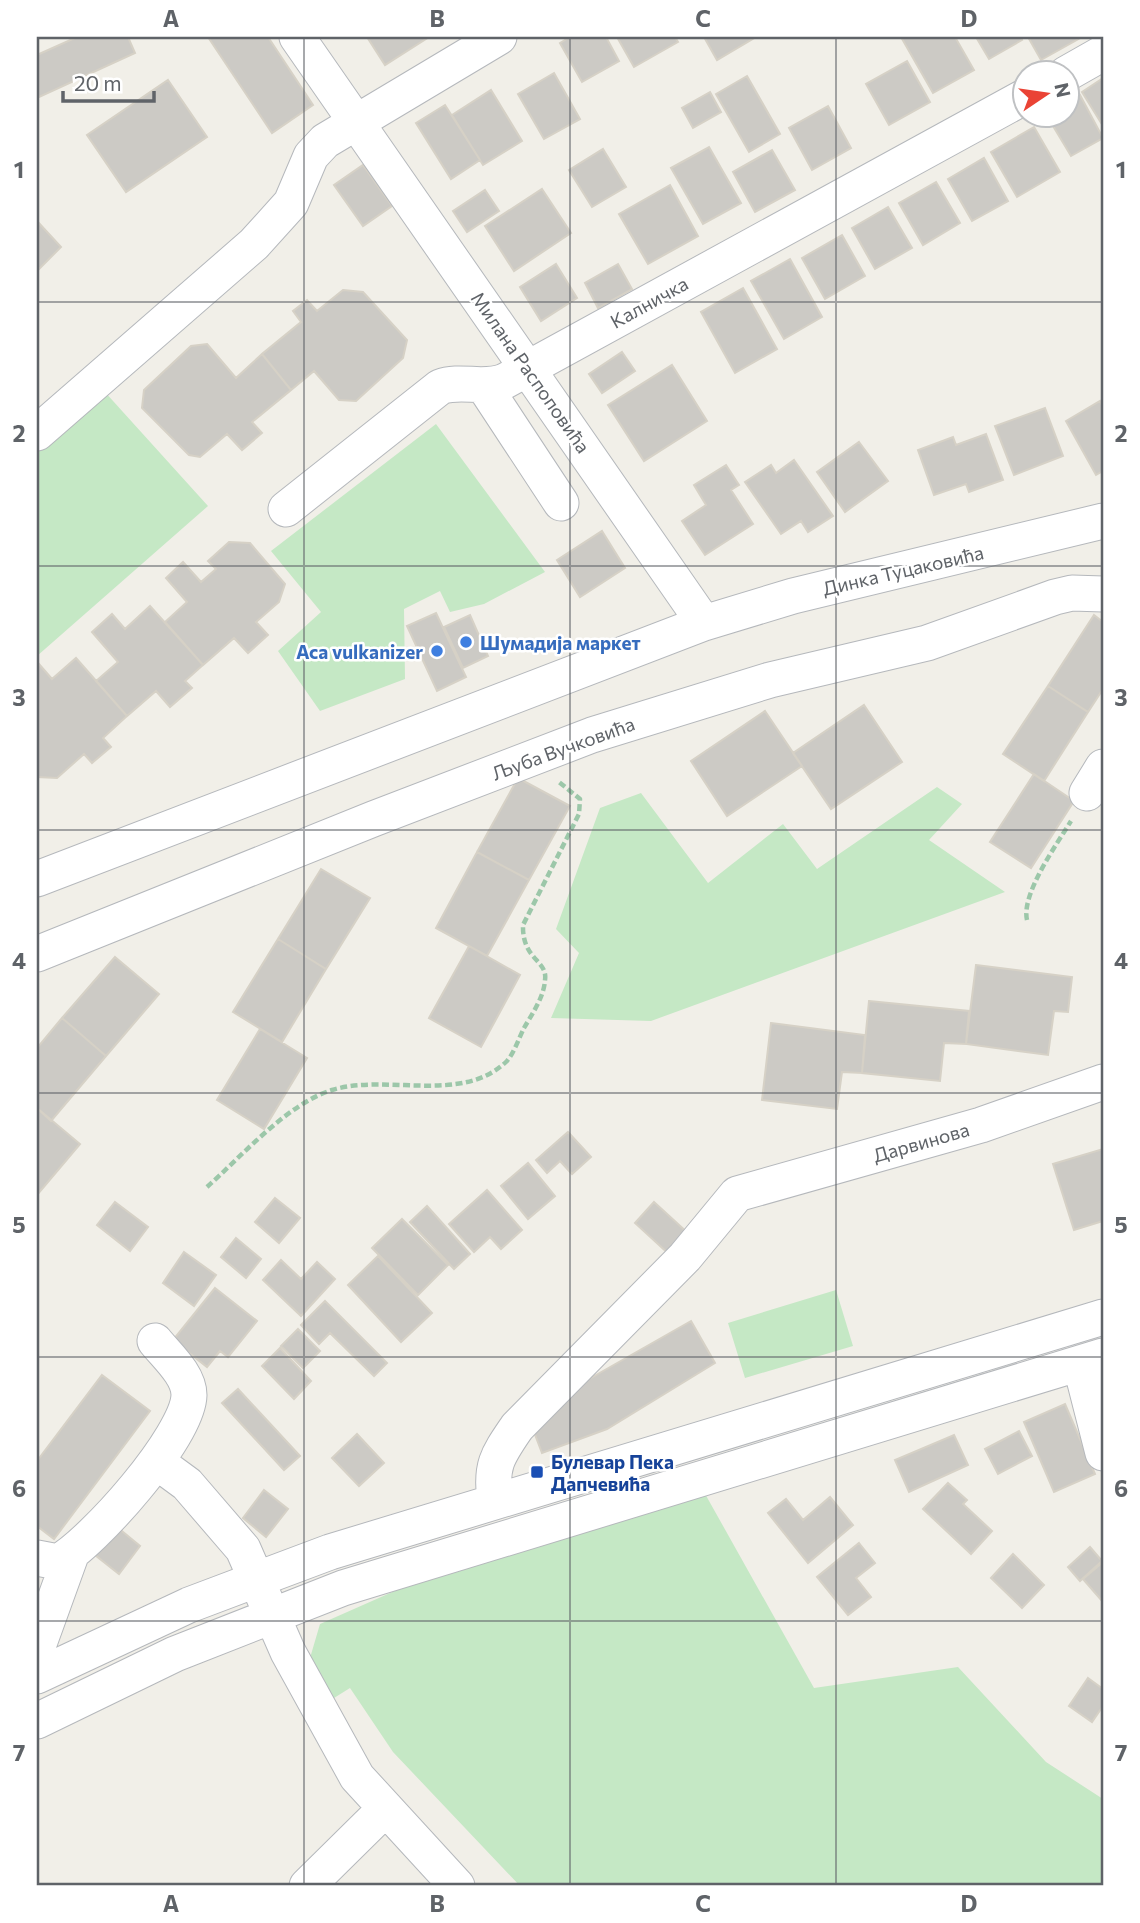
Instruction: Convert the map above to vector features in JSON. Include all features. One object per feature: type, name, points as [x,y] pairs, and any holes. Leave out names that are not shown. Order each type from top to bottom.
[{"type":"street","name":"Милана Распоповића","points":[[297,37],[704,623]]},
{"type":"street","points":[[37,433],[254,244],[291,202],[316,148],[356,121],[499,37]]},
{"type":"street","points":[[1080,66],[1103,53]]},
{"type":"street","name":"Калничка","points":[[286,509],[440,387],[456,383],[496,385],[1010,105]]},
{"type":"street","points":[[484,386],[561,503]]},
{"type":"street","name":"Динка Туцаковића","points":[[704,623],[793,596],[1103,521]]},
{"type":"street","name":"Љуба Вучковића","points":[[37,954],[592,735],[770,680],[927,643],[1055,597],[1072,593],[1103,594]]},
{"type":"street","points":[[37,879],[704,623]]},
{"type":"street","name":"Дарвинова","points":[[495,1500],[495,1459],[517,1427],[685,1257],[737,1194],[981,1125],[1103,1082]]},
{"type":"street","points":[[37,1676],[189,1605],[330,1552],[1103,1317]]},
{"type":"street","points":[[37,1558],[58,1562],[83,1546],[157,1462],[181,1417],[189,1395],[181,1374],[155,1341]]},
{"type":"street","points":[[37,1721],[174,1654],[343,1588],[1092,1360],[1103,1453]]},
{"type":"street","points":[[157,1462],[187,1484],[243,1549],[258,1578],[272,1616],[330,1732],[356,1777],[457,1886]]},
{"type":"street","points":[[37,1649],[71,1555]]},
{"type":"street","points":[[307,1886],[384,1810]]},
{"type":"path","points":[[207,1187],[302,1102],[334,1090],[366,1085],[441,1085],[482,1078],[508,1060],[540,996],[546,978],[540,962],[530,956],[522,942],[523,925],[579,814],[580,799],[570,788],[532,767],[527,760]]},
{"type":"path","points":[[1027,920],[1024,910],[1042,871],[1095,780]]},
{"type":"green space","points":[[104,391],[208,506],[37,656],[37,449]]},
{"type":"green space","points":[[436,424],[545,572],[484,604],[450,612],[440,591],[404,609],[405,679],[320,711],[278,651],[321,612],[271,551]]},
{"type":"green space","points":[[937,787],[962,804],[929,840],[1005,892],[651,1021],[551,1018],[579,953],[556,929],[600,808],[641,793],[708,883],[783,824],[817,869]]},
{"type":"green space","points":[[836,1290],[853,1346],[745,1378],[728,1323]]},
{"type":"green space","points":[[704,1492],[814,1688],[958,1667],[1046,1762],[1103,1799],[1103,1886],[520,1886],[393,1752],[350,1688],[326,1703],[310,1658],[320,1624],[406,1586]]},
{"type":"building","points":[[77,37],[128,37],[135,53],[37,98],[37,55]]},
{"type":"building","points":[[208,37],[268,37],[313,105],[272,133]]},
{"type":"building","points":[[367,37],[429,37],[385,65]]},
{"type":"building","points":[[570,37],[606,37],[619,61],[582,82],[560,43]]},
{"type":"building","points":[[617,37],[675,37],[678,42],[634,67]]},
{"type":"building","points":[[704,37],[756,37],[717,60]]},
{"type":"building","points":[[901,37],[955,37],[974,70],[933,93]]},
{"type":"building","points":[[976,37],[1020,37],[1022,40],[989,59]]},
{"type":"building","points":[[1028,37],[1082,37],[1041,60]]},
{"type":"building","points":[[907,61],[930,102],[889,125],[866,84]]},
{"type":"building","points":[[554,73],[580,119],[544,139],[518,94]]},
{"type":"building","points":[[747,76],[780,134],[749,152],[716,94]]},
{"type":"building","points":[[1103,78],[1103,126],[1082,92]]},
{"type":"building","points":[[168,80],[207,137],[126,192],[87,135]]},
{"type":"building","points":[[491,90],[522,141],[483,165],[452,115]]},
{"type":"building","points":[[710,92],[721,112],[693,128],[682,108]]},
{"type":"building","points":[[1080,95],[1103,138],[1071,156],[1055,130],[1080,130]]},
{"type":"building","points":[[445,105],[480,160],[451,179],[416,123]]},
{"type":"building","points":[[828,106],[851,148],[812,170],[789,128]]},
{"type":"building","points":[[1029,130],[1036,130],[1060,172],[1017,197],[991,152]]},
{"type":"building","points":[[709,147],[741,203],[703,224],[671,168]]},
{"type":"building","points":[[603,149],[626,187],[592,207],[569,170]]},
{"type":"building","points":[[772,150],[795,190],[755,212],[733,172]]},
{"type":"building","points":[[984,158],[1008,201],[972,221],[948,179]]},
{"type":"building","points":[[363,165],[392,206],[363,226],[334,185]]},
{"type":"building","points":[[936,182],[960,223],[923,245],[899,203]]},
{"type":"building","points":[[670,185],[698,236],[648,264],[619,214]]},
{"type":"building","points":[[542,189],[571,233],[514,271],[485,226]]},
{"type":"building","points":[[485,190],[499,211],[467,232],[453,211]]},
{"type":"building","points":[[888,207],[912,248],[875,269],[852,228]]},
{"type":"building","points":[[37,221],[61,247],[37,271]]},
{"type":"building","points":[[842,235],[865,276],[825,299],[802,258]]},
{"type":"building","points":[[790,259],[822,317],[784,339],[751,281]]},
{"type":"building","points":[[556,264],[577,298],[541,321],[520,287]]},
{"type":"building","points":[[618,264],[632,289],[598,308],[585,283]]},
{"type":"building","points":[[743,288],[777,349],[735,373],[701,312]]},
{"type":"building","points":[[343,290],[363,292],[407,340],[403,358],[356,401],[339,400],[314,371],[291,390],[262,354],[301,322],[293,311],[307,300],[317,311]]},
{"type":"building","points":[[207,344],[236,378],[262,354],[291,390],[252,422],[262,433],[242,450],[227,434],[200,457],[189,455],[142,408],[144,390],[191,346]]},
{"type":"building","points":[[622,352],[635,371],[602,393],[589,374]]},
{"type":"building","points":[[672,365],[707,421],[644,461],[608,405]]},
{"type":"building","points":[[1100,401],[1103,407],[1103,471],[1096,475],[1066,421]]},
{"type":"building","points":[[1045,408],[1063,456],[1014,475],[995,426]]},
{"type":"building","points":[[986,434],[1003,480],[969,492],[966,484],[934,495],[918,450],[953,437],[956,445]]},
{"type":"building","points":[[859,442],[888,481],[845,512],[817,472]]},
{"type":"building","points":[[794,460],[833,516],[808,532],[801,521],[781,534],[745,482],[771,465],[776,473]]},
{"type":"building","points":[[726,465],[739,485],[731,490],[753,524],[705,555],[682,521],[706,505],[694,485]]},
{"type":"building","points":[[602,531],[625,568],[580,597],[557,560]]},
{"type":"building","points":[[229,542],[250,543],[285,584],[279,602],[256,622],[268,635],[248,653],[234,638],[203,665],[165,622],[187,602],[166,578],[183,562],[201,582],[216,569],[208,561]]},
{"type":"building","points":[[150,606],[203,665],[185,681],[192,688],[170,707],[156,691],[127,716],[96,681],[118,662],[92,632],[112,614],[125,629]]},
{"type":"building","name":"Aca vulkanizer","points":[[436,613],[466,677],[437,691],[407,626]]},
{"type":"building","name":"Шумадија маркет","points":[[470,615],[488,656],[463,668],[444,627]]},
{"type":"building","points":[[1094,615],[1103,622],[1103,689],[1088,712],[1048,686]]},
{"type":"building","points":[[76,658],[127,716],[103,738],[111,747],[92,763],[84,754],[57,778],[37,777],[37,666],[39,664],[52,679]]},
{"type":"building","points":[[1048,686],[1088,712],[1044,781],[1003,754]]},
{"type":"building","points":[[864,705],[902,762],[831,809],[793,753]]},
{"type":"building","points":[[765,711],[802,766],[727,816],[691,761]]},
{"type":"building","points":[[1034,774],[1074,801],[1031,868],[990,842]]},
{"type":"building","points":[[518,778],[570,806],[529,880],[477,852]]},
{"type":"building","points":[[477,852],[529,880],[487,956],[436,928]]},
{"type":"building","points":[[321,869],[370,898],[326,969],[278,939]]},
{"type":"building","points":[[278,939],[326,969],[282,1042],[233,1012]]},
{"type":"building","points":[[469,946],[520,975],[481,1047],[429,1018]]},
{"type":"building","points":[[115,957],[159,994],[106,1056],[62,1018]]},
{"type":"building","points":[[976,965],[1072,977],[1068,1012],[1054,1011],[1048,1055],[966,1044]]},
{"type":"building","points":[[869,1001],[969,1011],[966,1044],[944,1043],[940,1081],[862,1073]]},
{"type":"building","points":[[62,1018],[106,1056],[51,1121],[37,1108],[37,1048]]},
{"type":"building","points":[[771,1023],[865,1035],[862,1073],[842,1072],[837,1109],[762,1100]]},
{"type":"building","points":[[260,1029],[307,1058],[264,1129],[217,1100]]},
{"type":"building","points":[[37,1108],[80,1144],[37,1195]]},
{"type":"building","points":[[568,1132],[591,1157],[572,1174],[560,1161],[547,1173],[536,1160]]},
{"type":"building","points":[[1103,1149],[1103,1221],[1074,1230],[1053,1164]]},
{"type":"building","points":[[528,1163],[555,1196],[528,1219],[501,1186]]},
{"type":"building","points":[[487,1190],[522,1230],[501,1249],[490,1237],[474,1252],[449,1224]]},
{"type":"building","points":[[275,1198],[300,1218],[279,1243],[255,1222]]},
{"type":"building","points":[[115,1202],[148,1227],[130,1251],[97,1225]]},
{"type":"building","points":[[654,1202],[689,1234],[670,1255],[635,1223]]},
{"type":"building","points":[[427,1206],[470,1254],[454,1269],[410,1222]]},
{"type":"building","points":[[402,1219],[448,1265],[418,1295],[372,1248]]},
{"type":"building","points":[[236,1238],[261,1259],[246,1278],[221,1257]]},
{"type":"building","points":[[184,1252],[216,1275],[194,1306],[163,1283]]},
{"type":"building","points":[[378,1256],[432,1313],[401,1342],[348,1285]]},
{"type":"building","points":[[281,1260],[301,1279],[317,1262],[335,1279],[301,1316],[263,1280]]},
{"type":"building","points":[[215,1288],[257,1321],[228,1357],[220,1351],[207,1367],[173,1340]]},
{"type":"building","points":[[325,1301],[387,1363],[374,1376],[330,1333],[319,1344],[301,1325]]},
{"type":"building","points":[[691,1321],[715,1363],[607,1429],[542,1453],[531,1424],[561,1395]]},
{"type":"building","points":[[298,1329],[320,1351],[303,1368],[281,1346]]},
{"type":"building","points":[[280,1348],[311,1381],[294,1399],[262,1366]]},
{"type":"building","points":[[102,1375],[150,1411],[54,1539],[37,1526],[37,1461]]},
{"type":"building","points":[[238,1389],[300,1456],[284,1470],[222,1403]]},
{"type":"building","points":[[1065,1404],[1095,1474],[1054,1492],[1024,1422]]},
{"type":"building","points":[[1019,1431],[1032,1456],[998,1474],[985,1449]]},
{"type":"building","points":[[357,1434],[384,1463],[359,1486],[332,1458]]},
{"type":"building","points":[[954,1435],[968,1465],[909,1492],[895,1460]]},
{"type":"building","points":[[948,1483],[967,1500],[963,1504],[992,1531],[971,1554],[923,1509]]},
{"type":"building","points":[[264,1490],[288,1509],[266,1537],[243,1518]]},
{"type":"building","points":[[830,1497],[853,1525],[808,1563],[768,1513],[786,1499],[803,1520]]},
{"type":"building","points":[[117,1527],[140,1546],[119,1574],[95,1555]]},
{"type":"building","points":[[859,1543],[875,1563],[856,1578],[871,1597],[848,1615],[817,1577]]},
{"type":"building","points":[[1090,1547],[1102,1561],[1080,1581],[1068,1567]]},
{"type":"building","points":[[1013,1554],[1044,1585],[1022,1608],[991,1578]]},
{"type":"building","points":[[1103,1562],[1103,1602],[1083,1579]]},
{"type":"building","points":[[1088,1678],[1103,1689],[1103,1706],[1092,1722],[1069,1706]]},
{"type":"place","name":"Шумадија маркет","points":[[466,642]]},
{"type":"place","name":"Aca vulkanizer","points":[[437,651]]},
{"type":"place","name":"Булевар Пека Дапчевића","points":[[537,1472]]}]
